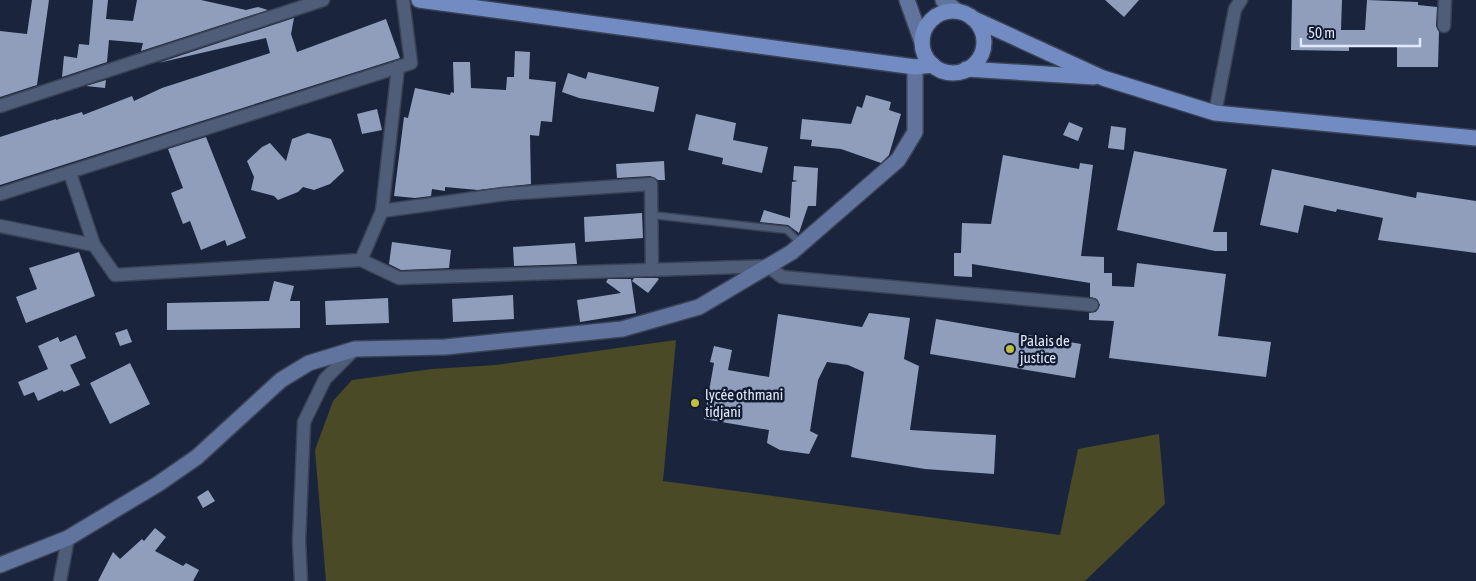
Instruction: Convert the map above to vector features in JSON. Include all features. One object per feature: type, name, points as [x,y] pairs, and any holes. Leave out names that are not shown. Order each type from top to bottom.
[{"type":"main road","points":[[419,0],[915,67],[933,65]]},
{"type":"main road","points":[[1103,78],[966,69],[948,72],[933,65],[927,59],[922,42],[923,34],[932,18],[948,11],[956,11],[1103,78],[1215,113],[1476,138]]},
{"type":"main road","points":[[966,69],[979,58],[982,50],[982,32],[972,18]]},
{"type":"street","points":[[0,106],[323,0]]},
{"type":"street","points":[[0,194],[411,63],[403,0]]},
{"type":"street","points":[[907,0],[922,42]]},
{"type":"street","points":[[943,0],[956,11]]},
{"type":"street","points":[[1215,113],[1235,9],[1241,0]]},
{"type":"street","points":[[1444,0],[1444,26]]},
{"type":"street","points":[[361,260],[382,211],[398,67]]},
{"type":"street","points":[[0,565],[68,538],[158,484],[198,457],[281,380],[309,363],[355,349],[445,347],[622,329],[699,307],[801,244],[898,160],[915,132],[915,67]]},
{"type":"street","points":[[70,173],[94,244],[115,276],[361,260],[400,278],[768,266],[782,277],[1092,305]]},
{"type":"street","points":[[382,211],[504,194],[651,184],[652,270]]},
{"type":"street","points":[[0,226],[94,244]]},
{"type":"street","points":[[302,581],[299,541],[304,422],[325,379],[355,349]]},
{"type":"street","points":[[60,581],[68,538]]},
{"type":"lane","points":[[652,215],[787,230],[801,244]]},
{"type":"shaded area","points":[[676,340],[663,481],[1060,535],[1078,449],[1159,434],[1165,504],[1085,581],[326,581],[315,450],[333,401],[352,380],[432,369],[496,365]]},
{"type":"building","points":[[32,0],[49,0],[37,85],[0,97],[0,31],[27,34]]},
{"type":"building","points":[[93,0],[108,0],[106,19],[133,21],[137,0],[201,0],[246,10],[258,7],[268,10],[141,51],[143,43],[109,40],[107,62],[62,77],[64,56],[77,58],[79,44],[89,45]]},
{"type":"building","points":[[1105,0],[1139,0],[1124,17]]},
{"type":"building","points":[[1292,0],[1342,0],[1341,30],[1365,30],[1367,0],[1418,2],[1418,5],[1437,7],[1436,26],[1439,32],[1438,67],[1397,67],[1397,47],[1349,46],[1349,51],[1291,50]]},
{"type":"building","points":[[294,18],[291,34],[297,52],[386,19],[400,58],[0,185],[0,137],[82,112],[83,115],[132,96],[134,101],[162,88],[270,53],[266,38],[158,63]]},
{"type":"building","points":[[515,51],[530,52],[529,79],[556,82],[552,122],[541,121],[539,136],[530,135],[531,184],[478,190],[445,187],[445,191],[432,189],[431,196],[415,198],[394,196],[404,117],[408,118],[415,88],[450,95],[451,92],[454,93],[453,62],[470,62],[471,88],[506,90],[507,77],[514,77]]},
{"type":"building","points":[[588,72],[659,87],[654,112],[579,98],[562,92],[568,73],[586,79]]},
{"type":"building","points":[[106,80],[105,88],[86,86]]},
{"type":"building","points":[[866,95],[891,102],[889,110],[901,114],[889,155],[881,163],[841,149],[811,146],[812,140],[800,139],[802,119],[851,124],[857,106],[862,108]]},
{"type":"building","points":[[377,109],[382,130],[362,134],[357,114]]},
{"type":"building","points":[[696,114],[736,123],[733,140],[768,147],[762,173],[722,164],[723,158],[688,150]]},
{"type":"building","points":[[1069,122],[1083,128],[1078,141],[1063,135]]},
{"type":"building","points":[[1111,126],[1126,128],[1124,150],[1108,148]]},
{"type":"building","points":[[308,133],[331,139],[344,171],[330,184],[314,190],[303,187],[298,192],[278,200],[274,196],[251,190],[254,177],[247,161],[262,147],[270,143],[286,161],[292,139]]},
{"type":"building","points":[[206,137],[246,238],[227,246],[225,240],[201,250],[190,221],[183,224],[171,193],[183,188],[168,149]]},
{"type":"building","points":[[1134,151],[1227,169],[1213,232],[1227,232],[1227,251],[1215,251],[1117,230]]},
{"type":"building","points":[[1003,155],[1079,169],[1080,163],[1093,165],[1081,256],[1104,257],[1104,273],[1112,273],[1112,286],[1134,287],[1137,263],[1226,274],[1218,336],[1271,342],[1266,377],[1109,358],[1114,321],[1089,320],[1089,313],[1096,312],[1100,305],[1097,299],[1090,297],[1090,283],[972,264],[972,277],[954,276],[954,253],[961,253],[962,223],[991,224]]},
{"type":"building","points":[[664,161],[665,180],[658,180],[650,176],[617,178],[616,164]]},
{"type":"building","points":[[794,166],[818,168],[816,206],[808,206],[799,233],[788,225],[760,222],[764,210],[790,218],[792,182],[798,181],[793,180]]},
{"type":"building","points":[[1272,169],[1416,198],[1417,192],[1476,201],[1476,253],[1378,240],[1383,218],[1337,209],[1336,212],[1304,205],[1298,233],[1260,225]]},
{"type":"building","points":[[642,213],[643,238],[585,242],[584,217]]},
{"type":"building","points":[[392,242],[451,250],[449,268],[401,270],[389,264]]},
{"type":"building","points":[[575,243],[577,264],[514,266],[513,247]]},
{"type":"building","points":[[79,252],[95,296],[26,323],[16,297],[37,289],[29,268]]},
{"type":"building","points":[[634,278],[659,279],[648,293],[632,281]]},
{"type":"building","points":[[608,279],[631,279],[636,313],[580,322],[577,300],[621,293],[606,282]]},
{"type":"building","points":[[274,281],[294,286],[290,301],[300,301],[300,328],[167,330],[167,303],[269,301]]},
{"type":"building","points":[[513,295],[514,319],[453,322],[452,299]]},
{"type":"building","points":[[388,298],[389,323],[326,325],[325,301]]},
{"type":"building","points":[[869,313],[910,318],[904,359],[919,366],[910,430],[996,435],[994,474],[925,469],[851,457],[864,372],[848,365],[827,362],[818,380],[810,431],[818,435],[809,454],[780,450],[767,443],[769,430],[704,419],[714,363],[710,362],[714,346],[732,350],[728,370],[769,377],[778,314],[862,327]]},
{"type":"building","name":"Palais de justice","points":[[936,319],[1081,344],[1075,378],[930,354]]},
{"type":"building","points":[[127,329],[132,342],[120,346],[115,333]]},
{"type":"building","points":[[76,335],[86,358],[70,365],[80,385],[64,392],[62,390],[38,401],[34,392],[24,396],[18,382],[48,369],[38,346],[58,337],[60,342]]},
{"type":"building","points":[[130,363],[150,404],[110,424],[90,383]]},
{"type":"building","points":[[208,490],[215,501],[203,508],[197,497]]},
{"type":"building","points":[[155,528],[166,537],[155,551],[183,566],[186,563],[199,570],[193,581],[98,581],[113,552],[120,559],[142,539],[144,541]]},
{"type":"place","name":"Palais de justice","points":[[1010,349]]},
{"type":"place","name":"lycée othmani tidjani","points":[[695,403]]}]
